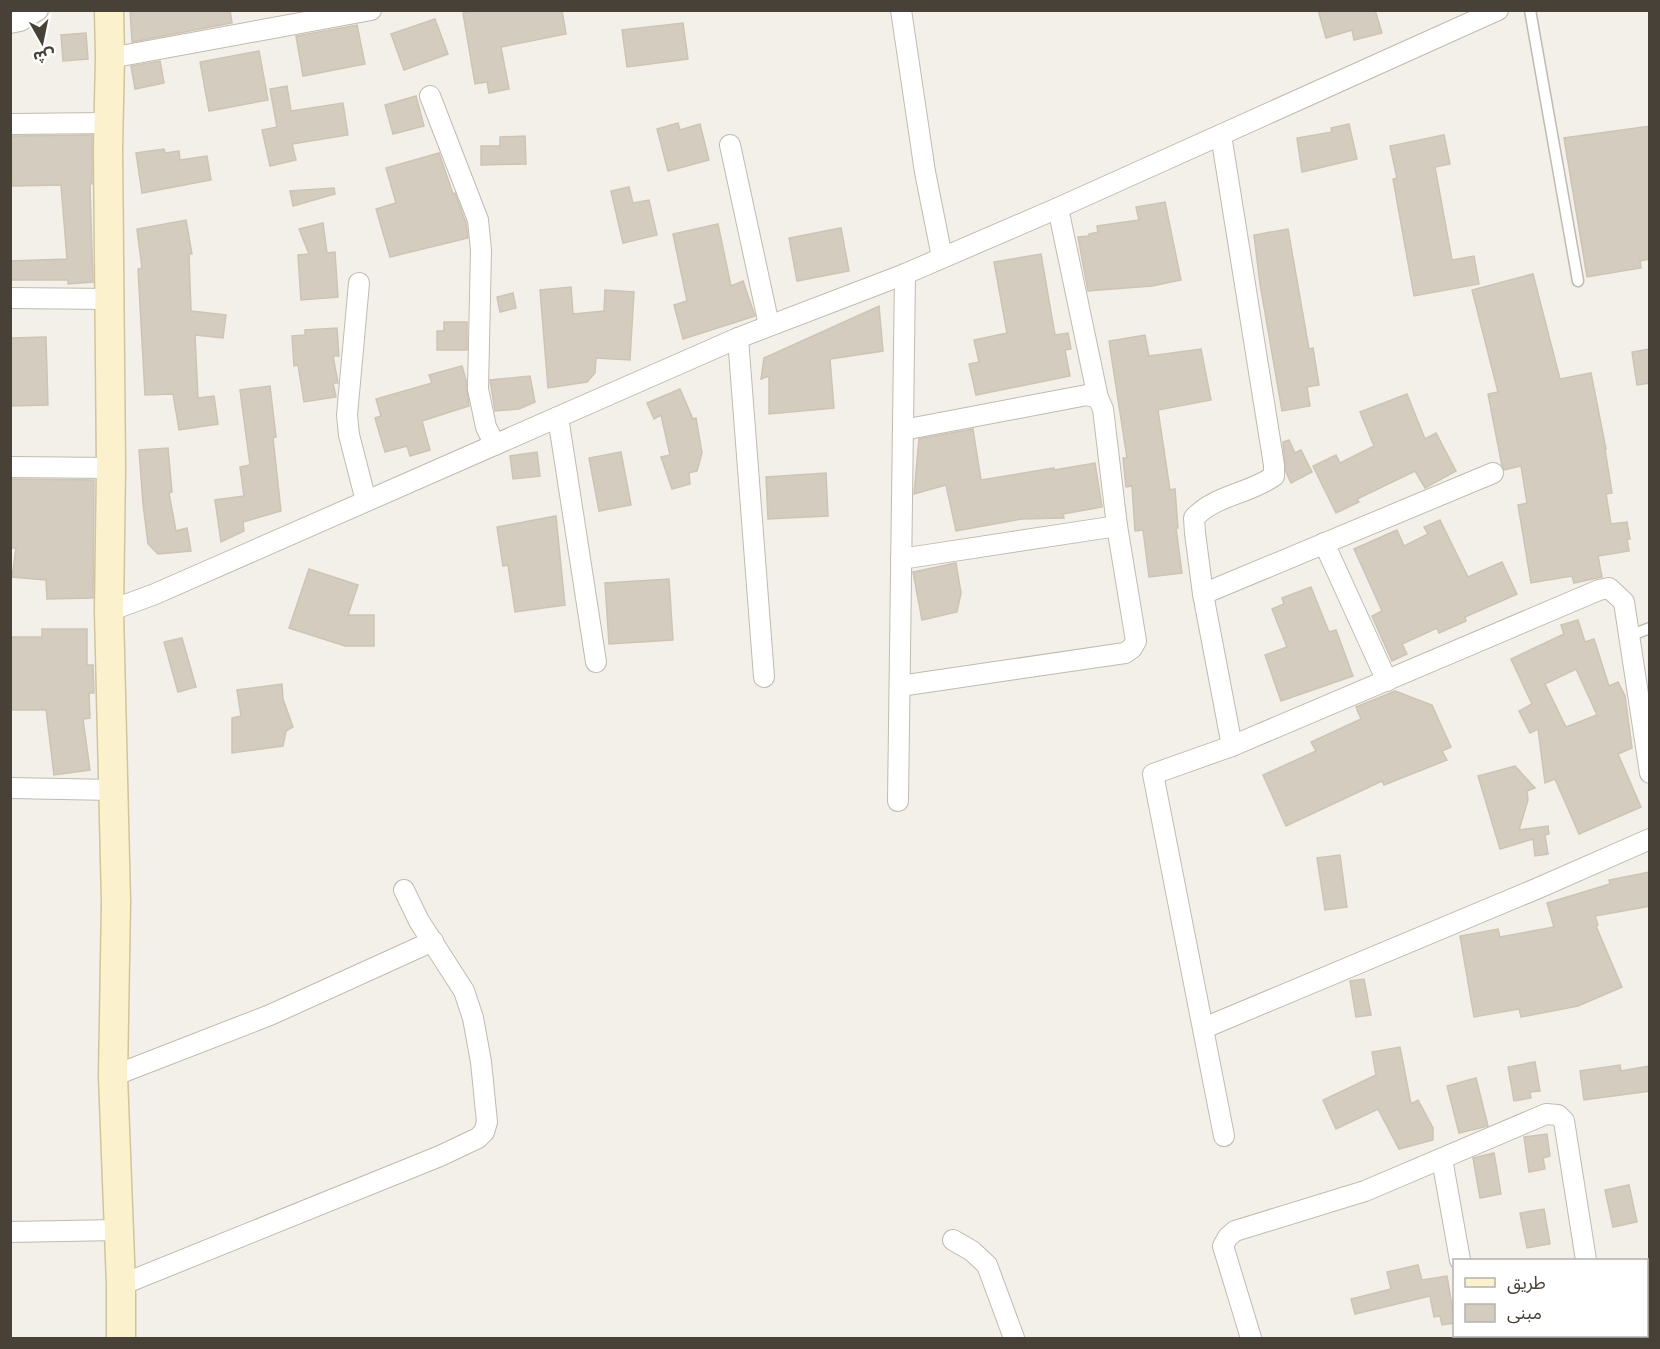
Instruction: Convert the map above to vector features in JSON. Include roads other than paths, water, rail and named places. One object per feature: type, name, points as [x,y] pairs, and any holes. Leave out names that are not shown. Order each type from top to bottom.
[{"type":"main road","points":[[109,10],[111,468],[109,611],[116,902],[113,1076],[121,1286],[120,1338]]},
{"type":"street","points":[[10,23],[20,21],[38,10]]},
{"type":"street","points":[[110,58],[371,10]]},
{"type":"street","points":[[901,10],[925,172],[942,257]]},
{"type":"street","points":[[109,611],[155,594],[738,338],[905,274],[1058,208],[1498,10]]},
{"type":"street","points":[[430,96],[478,220],[481,250],[478,389],[486,427],[495,445]]},
{"type":"street","points":[[10,124],[109,123]]},
{"type":"street","points":[[1221,135],[1274,465],[1274,476],[1264,483],[1213,502],[1203,508],[1194,518],[1203,594],[1232,746]]},
{"type":"street","points":[[730,145],[769,325]]},
{"type":"street","points":[[900,686],[1125,653],[1132,648],[1136,640],[1117,526],[1103,409],[1098,398],[1058,208]]},
{"type":"street","points":[[898,801],[905,274]]},
{"type":"street","points":[[359,283],[347,415],[349,435],[366,501]]},
{"type":"street","points":[[10,298],[109,298]]},
{"type":"street","points":[[738,338],[764,676]]},
{"type":"street","points":[[903,430],[1087,395],[1098,398]]},
{"type":"street","points":[[558,417],[596,662]]},
{"type":"street","points":[[10,467],[111,468]]},
{"type":"street","points":[[1203,594],[1493,472]]},
{"type":"street","points":[[901,559],[1117,526]]},
{"type":"street","points":[[1324,543],[1387,681]]},
{"type":"street","points":[[1224,1136],[1153,774],[1232,746],[1599,590],[1609,588],[1624,602],[1650,773]]},
{"type":"street","points":[[10,788],[113,790]]},
{"type":"street","points":[[1204,1028],[1650,839]]},
{"type":"street","points":[[121,1286],[440,1156],[478,1138],[484,1132],[487,1122],[473,1018],[464,991],[419,921],[404,890]]},
{"type":"street","points":[[113,1076],[270,1015],[433,941]]},
{"type":"street","points":[[1251,1338],[1223,1246],[1235,1231],[1365,1191],[1443,1160],[1546,1114],[1558,1115],[1564,1121],[1586,1259]]},
{"type":"street","points":[[1443,1160],[1460,1259]]},
{"type":"street","points":[[10,1232],[119,1230]]},
{"type":"street","points":[[953,1240],[972,1251],[987,1265],[1014,1338]]},
{"type":"lane","points":[[1530,10],[1578,281]]},
{"type":"lane","points":[[1629,636],[1650,628]]}]
